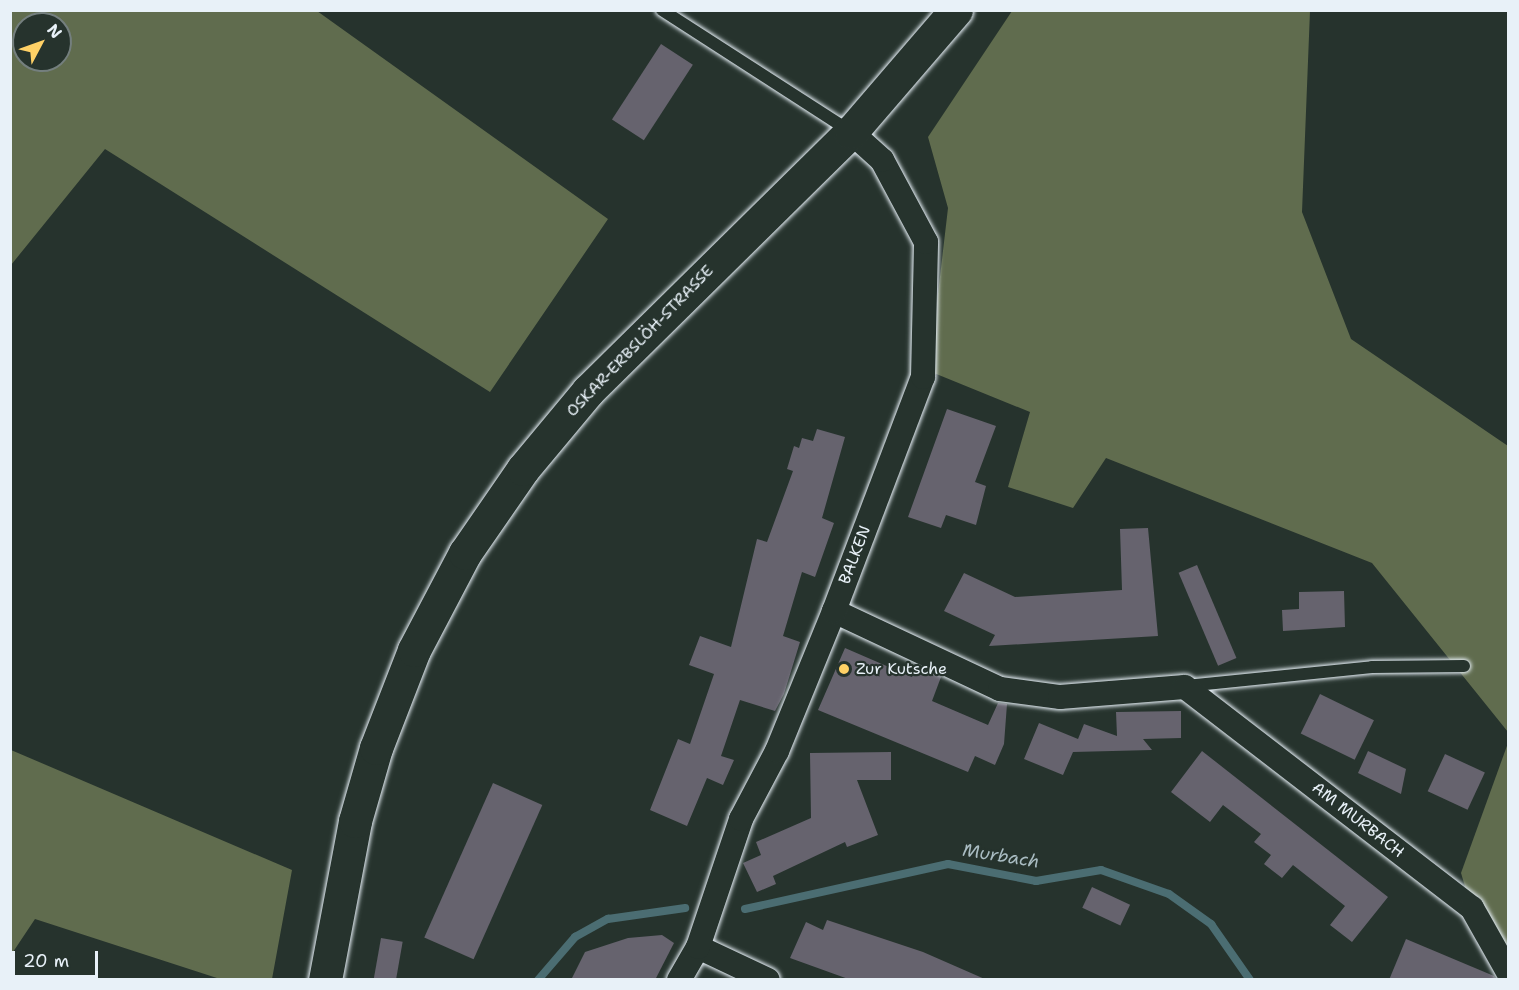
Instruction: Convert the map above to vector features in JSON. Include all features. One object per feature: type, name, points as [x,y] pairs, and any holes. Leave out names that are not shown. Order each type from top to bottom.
[{"type":"main road","name":"OSKAR-ERBSLÖH-STRASSE","points":[[325,980],[355,822],[376,748],[414,651],[465,553],[523,469],[588,391],[851,132],[956,10]]},
{"type":"street","name":"BALKEN","points":[[679,980],[698,947],[741,819],[777,750],[834,611],[923,377],[926,242],[882,160],[851,132]]},
{"type":"street","points":[[834,611],[1000,689],[1060,697],[1185,687]]},
{"type":"street","name":"AM MURBACH","points":[[1185,687],[1472,908],[1509,972]]},
{"type":"street","points":[[698,947],[768,980]]},
{"type":"lane","points":[[662,10],[851,132]]},
{"type":"lane","points":[[1185,687],[1371,667],[1464,666]]},
{"type":"green space","points":[[11,10],[317,11],[608,219],[490,392],[105,149],[11,265]]},
{"type":"green space","points":[[1012,11],[1310,11],[1302,212],[1351,339],[1508,446],[1508,732],[1372,563],[1106,458],[1073,508],[1008,487],[1030,412],[929,371],[948,208],[928,137]]},
{"type":"green space","points":[[1508,743],[1508,979],[1482,943],[1461,873]]},
{"type":"green space","points":[[11,750],[292,870],[272,979],[220,979],[35,919],[11,955]]},
{"type":"building","points":[[661,44],[693,65],[644,140],[612,119]]},
{"type":"building","points":[[947,409],[996,426],[975,482],[986,486],[976,525],[946,515],[941,528],[908,517]]},
{"type":"building","points":[[817,429],[845,437],[822,518],[834,523],[815,577],[802,572],[783,636],[800,642],[784,694],[775,711],[740,700],[721,756],[734,760],[723,785],[707,778],[687,826],[650,810],[678,739],[690,744],[714,674],[689,665],[700,636],[731,647],[757,539],[767,542],[793,471],[787,469],[794,446],[799,448],[802,438],[813,441]]},
{"type":"building","points":[[1148,528],[1158,636],[989,646],[995,635],[944,611],[964,573],[1015,597],[1122,590],[1120,529]]},
{"type":"building","points":[[1197,565],[1236,658],[1218,666],[1179,573]]},
{"type":"building","points":[[1344,591],[1345,627],[1283,631],[1282,610],[1299,609],[1299,592]]},
{"type":"building","points":[[845,648],[912,677],[917,666],[941,677],[932,701],[988,725],[998,703],[1007,704],[1004,744],[995,765],[975,756],[968,772],[818,710]]},
{"type":"building","points":[[1320,694],[1374,720],[1355,760],[1301,734]]},
{"type":"building","points":[[1181,711],[1181,738],[1143,739],[1152,750],[1073,752],[1063,775],[1024,759],[1039,723],[1078,739],[1084,724],[1117,736],[1116,712]]},
{"type":"building","points":[[1202,751],[1388,897],[1352,942],[1330,925],[1345,906],[1293,865],[1282,878],[1264,864],[1271,855],[1254,842],[1261,834],[1223,805],[1210,822],[1171,792]]},
{"type":"building","points":[[1368,751],[1406,769],[1401,794],[1358,773]]},
{"type":"building","points":[[891,752],[891,780],[857,780],[878,835],[847,847],[845,842],[773,876],[776,884],[757,892],[743,863],[761,855],[756,842],[811,818],[810,753]]},
{"type":"building","points":[[1445,754],[1485,773],[1468,810],[1428,791]]},
{"type":"building","points":[[493,783],[542,805],[474,959],[424,937]]},
{"type":"building","points":[[1092,887],[1130,905],[1120,926],[1082,908]]},
{"type":"building","points":[[827,920],[923,952],[987,980],[851,980],[790,958],[806,922],[823,930]]},
{"type":"building","points":[[662,935],[674,943],[655,980],[571,980],[585,952],[628,938]]},
{"type":"building","points":[[381,938],[403,942],[396,980],[374,979]]},
{"type":"building","points":[[1406,939],[1494,976],[1496,980],[1389,980]]},
{"type":"waterway","name":"Murbach","points":[[745,909],[948,864],[1036,881],[1101,870],[1169,894],[1211,924],[1250,980]]},
{"type":"waterway","name":"Murbach","points":[[538,980],[575,937],[608,919],[685,908]]},
{"type":"place","name":"Zur Kutsche","points":[[844,669]]}]
